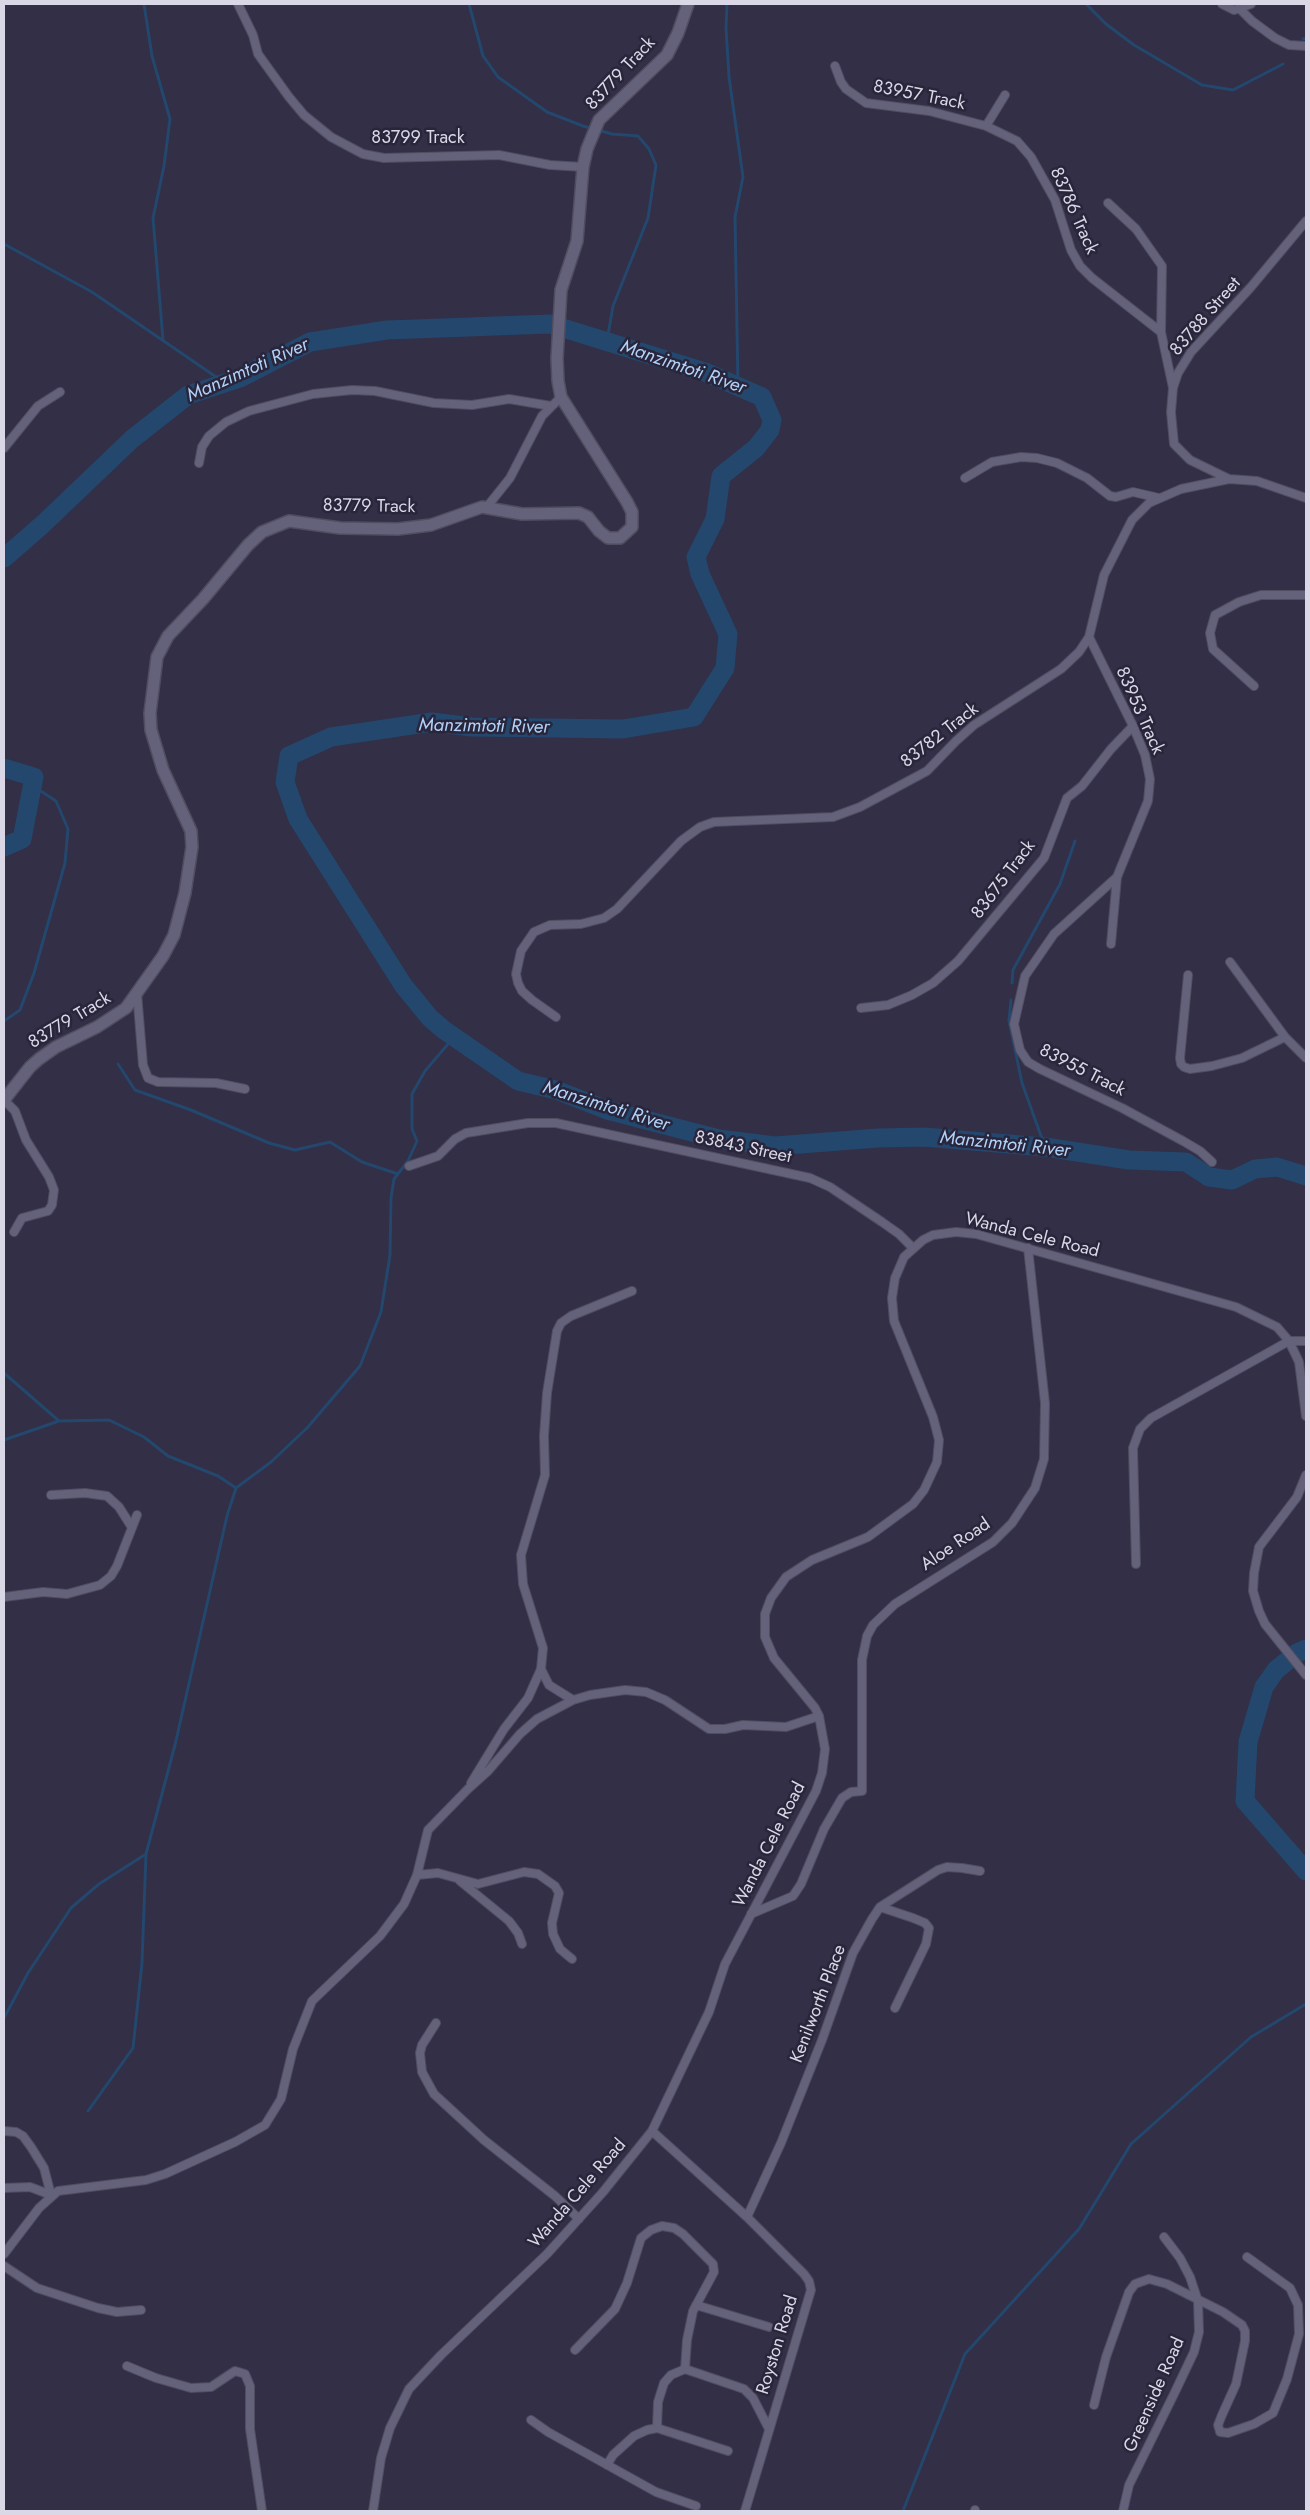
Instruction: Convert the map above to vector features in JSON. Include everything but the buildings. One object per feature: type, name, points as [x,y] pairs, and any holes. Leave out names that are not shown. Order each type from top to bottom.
[{"type":"street","name":"83799 Track","points":[[238,4],[253,35],[258,54],[288,98],[304,115],[331,137],[363,154],[384,158],[499,155],[550,165],[583,167]]},
{"type":"street","name":"83779 Track","points":[[4,1100],[30,1067],[39,1059],[63,1043],[112,1018],[126,1008],[163,956],[174,935],[185,893],[192,847],[191,831],[160,764],[151,730],[150,713],[154,668],[158,652],[168,636],[203,599],[248,545],[262,532],[289,521],[340,528],[398,529],[430,525],[473,508],[486,508],[522,514],[579,513],[588,517],[599,532],[608,538],[620,538],[632,527],[632,512],[627,502],[561,397],[558,381],[558,329],[561,290],[577,241],[583,167],[592,135],[599,120],[667,54],[678,32],[688,4]]},
{"type":"street","points":[[1222,4],[1234,10],[1251,4]]},
{"type":"street","points":[[1240,9],[1252,22],[1275,38],[1289,45],[1306,46]]},
{"type":"street","name":"83957 Track","points":[[835,66],[846,89],[866,103],[929,111],[986,126]]},
{"type":"street","points":[[986,126],[1005,95]]},
{"type":"street","name":"83786 Track","points":[[986,126],[1017,141],[1031,157],[1055,200],[1071,250],[1080,266],[1092,278],[1161,332]]},
{"type":"street","points":[[1108,203],[1136,229],[1162,266],[1161,332],[1173,388]]},
{"type":"street","name":"83788 Street","points":[[1229,479],[1190,460],[1174,444],[1171,412],[1173,388],[1178,373],[1191,352],[1251,287],[1306,221]]},
{"type":"street","points":[[199,463],[202,447],[209,436],[226,422],[248,411],[313,394],[352,390],[375,391],[434,404],[472,405],[509,399],[551,406]]},
{"type":"street","points":[[4,448],[38,406],[60,392]]},
{"type":"street","points":[[486,508],[510,478],[525,453],[538,424],[551,406],[561,397]]},
{"type":"street","points":[[965,478],[992,462],[1021,457],[1037,458],[1057,463],[1087,478],[1110,496],[1116,497],[1133,492],[1159,498]]},
{"type":"street","name":"83782 Track","points":[[556,1016],[532,1000],[522,991],[518,983],[516,974],[521,951],[534,932],[550,925],[582,924],[604,918],[617,909],[681,841],[700,827],[714,822],[834,817],[860,807],[920,776],[974,725],[1061,669],[1078,652],[1089,636],[1104,575],[1132,520],[1140,510],[1159,498],[1181,489],[1229,479],[1257,481],[1306,498]]},
{"type":"street","points":[[1254,686],[1213,649],[1210,633],[1215,615],[1239,602],[1261,595],[1306,595]]},
{"type":"street","name":"83953 Track","points":[[1089,636],[1133,726],[1145,755],[1150,779],[1150,792],[1117,877],[1111,944]]},
{"type":"street","name":"83675 Track","points":[[861,1008],[888,1005],[912,995],[933,983],[958,961],[1044,858],[1068,798],[1082,786],[1111,749],[1133,726]]},
{"type":"street","name":"83955 Track","points":[[1117,877],[1054,934],[1025,976],[1014,1024],[1020,1050],[1028,1062],[1122,1108],[1183,1141],[1200,1151],[1212,1162]]},
{"type":"street","points":[[1230,962],[1285,1037],[1306,1058]]},
{"type":"street","points":[[1188,975],[1180,1058],[1181,1064],[1184,1067],[1190,1069],[1212,1066],[1242,1058],[1285,1037]]},
{"type":"street","points":[[137,993],[143,1065],[148,1078],[158,1082],[216,1083],[246,1089]]},
{"type":"street","points":[[4,1100],[15,1111],[26,1140],[49,1177],[54,1190],[52,1205],[48,1212],[22,1218],[14,1232]]},
{"type":"street","name":"83843 Street","points":[[409,1166],[438,1156],[455,1139],[466,1133],[528,1123],[556,1123],[810,1178],[830,1187],[882,1222],[899,1234],[913,1248]]},
{"type":"street","name":"Wanda Cele Road","points":[[372,2511],[390,2428],[409,2389],[441,2355],[546,2254],[652,2131],[709,2012],[725,1964],[806,1811],[822,1773],[825,1749],[819,1716],[815,1708],[774,1658],[765,1637],[765,1614],[771,1598],[786,1577],[812,1560],[868,1537],[890,1523],[913,1504],[924,1490],[937,1462],[939,1440],[934,1417],[894,1321],[892,1298],[895,1278],[904,1257],[913,1248],[933,1236],[956,1232],[976,1234],[1236,1307],[1277,1326],[1289,1341],[1299,1362],[1306,1416]]},
{"type":"street","name":"Aloe Road","points":[[751,1914],[793,1896],[801,1884],[824,1829],[842,1798],[851,1792],[862,1791],[862,1660],[867,1636],[873,1625],[895,1604],[993,1542],[1012,1523],[1035,1488],[1044,1459],[1045,1403],[1028,1248]]},
{"type":"street","points":[[468,1789],[504,1729],[528,1698],[542,1669],[544,1648],[524,1584],[522,1554],[545,1475],[544,1436],[547,1393],[557,1331],[561,1323],[571,1316],[632,1291]]},
{"type":"street","points":[[1136,1564],[1133,1448],[1140,1429],[1151,1418],[1289,1341],[1306,1341]]},
{"type":"street","points":[[1306,1476],[1298,1498],[1259,1547],[1254,1573],[1253,1592],[1258,1611],[1274,1637],[1306,1675]]},
{"type":"street","points":[[52,1495],[85,1493],[107,1496],[119,1507],[131,1526]]},
{"type":"street","points":[[4,1597],[43,1592],[67,1594],[100,1585],[111,1576],[117,1566],[131,1526],[137,1515]]},
{"type":"street","points":[[542,1669],[549,1685],[573,1700]]},
{"type":"street","points":[[4,2254],[51,2195],[66,2189],[146,2180],[165,2174],[235,2142],[265,2125],[281,2099],[293,2049],[312,2001],[380,1936],[404,1904],[417,1875],[428,1830],[468,1789],[488,1772],[520,1734],[537,1719],[573,1700],[590,1695],[625,1690],[646,1692],[675,1705],[709,1729],[716,1730],[743,1725],[786,1727],[819,1716]]},
{"type":"street","name":"Kenilworth Place","points":[[747,2217],[780,2143],[822,2040],[853,1953],[880,1907],[938,1870],[948,1867],[980,1872]]},
{"type":"street","points":[[417,1875],[438,1873],[478,1884],[530,1872],[549,1880],[555,1886],[559,1899],[552,1924],[553,1934],[560,1949],[572,1959]]},
{"type":"street","points":[[454,1877],[509,1921],[518,1932],[522,1944]]},
{"type":"street","points":[[880,1907],[913,1918],[929,1928],[926,1944],[894,2008]]},
{"type":"street","points":[[436,2023],[422,2045],[420,2053],[422,2072],[434,2094],[484,2140],[555,2196],[579,2218]]},
{"type":"street","points":[[4,2131],[16,2132],[32,2147],[44,2168],[51,2195]]},
{"type":"street","name":"Royston Road","points":[[652,2131],[747,2217],[804,2274],[811,2290],[745,2511]]},
{"type":"street","points":[[4,2188],[30,2187],[51,2195]]},
{"type":"street","points":[[575,2350],[615,2309],[627,2283],[641,2238],[651,2230],[662,2226],[674,2228],[683,2234],[713,2264],[714,2272],[696,2305],[690,2323],[685,2369]]},
{"type":"street","name":"Greenside Road","points":[[1124,2511],[1129,2485],[1194,2352],[1198,2332],[1198,2301],[1180,2258],[1164,2236]]},
{"type":"street","points":[[1094,2405],[1120,2314],[1135,2284],[1149,2279],[1159,2280],[1234,2318],[1245,2331],[1245,2341],[1236,2384],[1218,2425],[1220,2432],[1228,2433],[1267,2418],[1278,2407],[1287,2380],[1299,2334],[1300,2319],[1298,2305],[1290,2288],[1247,2257]]},
{"type":"street","points":[[4,2266],[37,2288],[98,2308],[118,2312],[141,2310]]},
{"type":"street","points":[[696,2305],[769,2327]]},
{"type":"street","points":[[127,2366],[156,2378],[191,2388],[211,2387],[235,2371],[245,2374],[250,2386],[250,2429],[262,2511]]},
{"type":"street","points":[[657,2428],[658,2402],[664,2384],[671,2375],[685,2369],[744,2389],[753,2398],[769,2429]]},
{"type":"street","points":[[531,2420],[548,2432],[656,2492],[696,2506]]},
{"type":"street","points":[[606,2465],[617,2451],[634,2436],[657,2428],[728,2451]]},
{"type":"waterway","points":[[144,4],[152,56],[170,119],[164,166],[153,218],[163,340]]},
{"type":"waterway","points":[[469,4],[483,56],[498,77],[547,112],[583,126],[612,134],[638,136],[649,149],[656,165],[648,218],[613,306],[607,341]]},
{"type":"waterway","points":[[727,4],[726,28],[729,77],[743,177],[735,217],[738,386]]},
{"type":"waterway","points":[[1086,4],[1106,24],[1134,45],[1202,85],[1233,90],[1283,64]]},
{"type":"waterway","points":[[4,244],[92,292],[225,383]]},
{"type":"waterway","name":"Manzimtoti River","points":[[4,558],[42,525],[132,439],[188,395],[240,378],[310,342],[387,330],[550,324],[705,372],[762,397],[772,420],[770,430],[756,448],[721,476],[715,519],[696,557],[700,574],[728,634],[725,668],[694,717],[623,729],[472,727],[432,722],[331,737],[289,756],[285,782],[298,819],[403,985],[430,1018],[444,1030],[518,1081],[556,1090],[607,1110],[719,1139],[775,1146],[878,1138],[924,1137],[1045,1147],[1129,1160],[1186,1162],[1209,1177],[1232,1180],[1255,1169],[1277,1167],[1306,1176]]},
{"type":"waterway","name":"Manzimtoti River","points":[[4,768],[34,777],[22,839],[4,847]]},
{"type":"waterway","points":[[4,1021],[20,1010],[34,973],[65,863],[68,829],[56,801],[33,786]]},
{"type":"waterway","points":[[1012,983],[1013,970],[1060,884],[1075,841]]},
{"type":"waterway","points":[[1011,1000],[1009,1021],[1022,1083],[1045,1147]]},
{"type":"waterway","points":[[88,2111],[133,2048],[142,1963],[146,1854],[175,1745],[227,1516],[236,1488],[271,1462],[307,1428],[360,1366],[381,1312],[390,1255],[391,1198],[394,1179],[408,1161],[417,1141],[412,1129],[412,1094],[425,1071],[454,1037]]},
{"type":"waterway","points":[[118,1064],[135,1090],[191,1110],[269,1143],[295,1150],[330,1142],[362,1162],[398,1174]]},
{"type":"waterway","points":[[4,1373],[59,1421]]},
{"type":"waterway","points":[[4,1440],[59,1421],[109,1420],[144,1437],[168,1456],[218,1476],[236,1488]]},
{"type":"waterway","name":"Manzimtoti River","points":[[1306,1649],[1297,1653],[1276,1670],[1264,1687],[1248,1742],[1245,1801],[1306,1871]]},
{"type":"waterway","points":[[4,2018],[28,1973],[71,1908],[99,1884],[146,1854]]},
{"type":"waterway","points":[[903,2511],[965,2354],[1079,2229],[1131,2144],[1251,2037],[1306,2004]]}]
